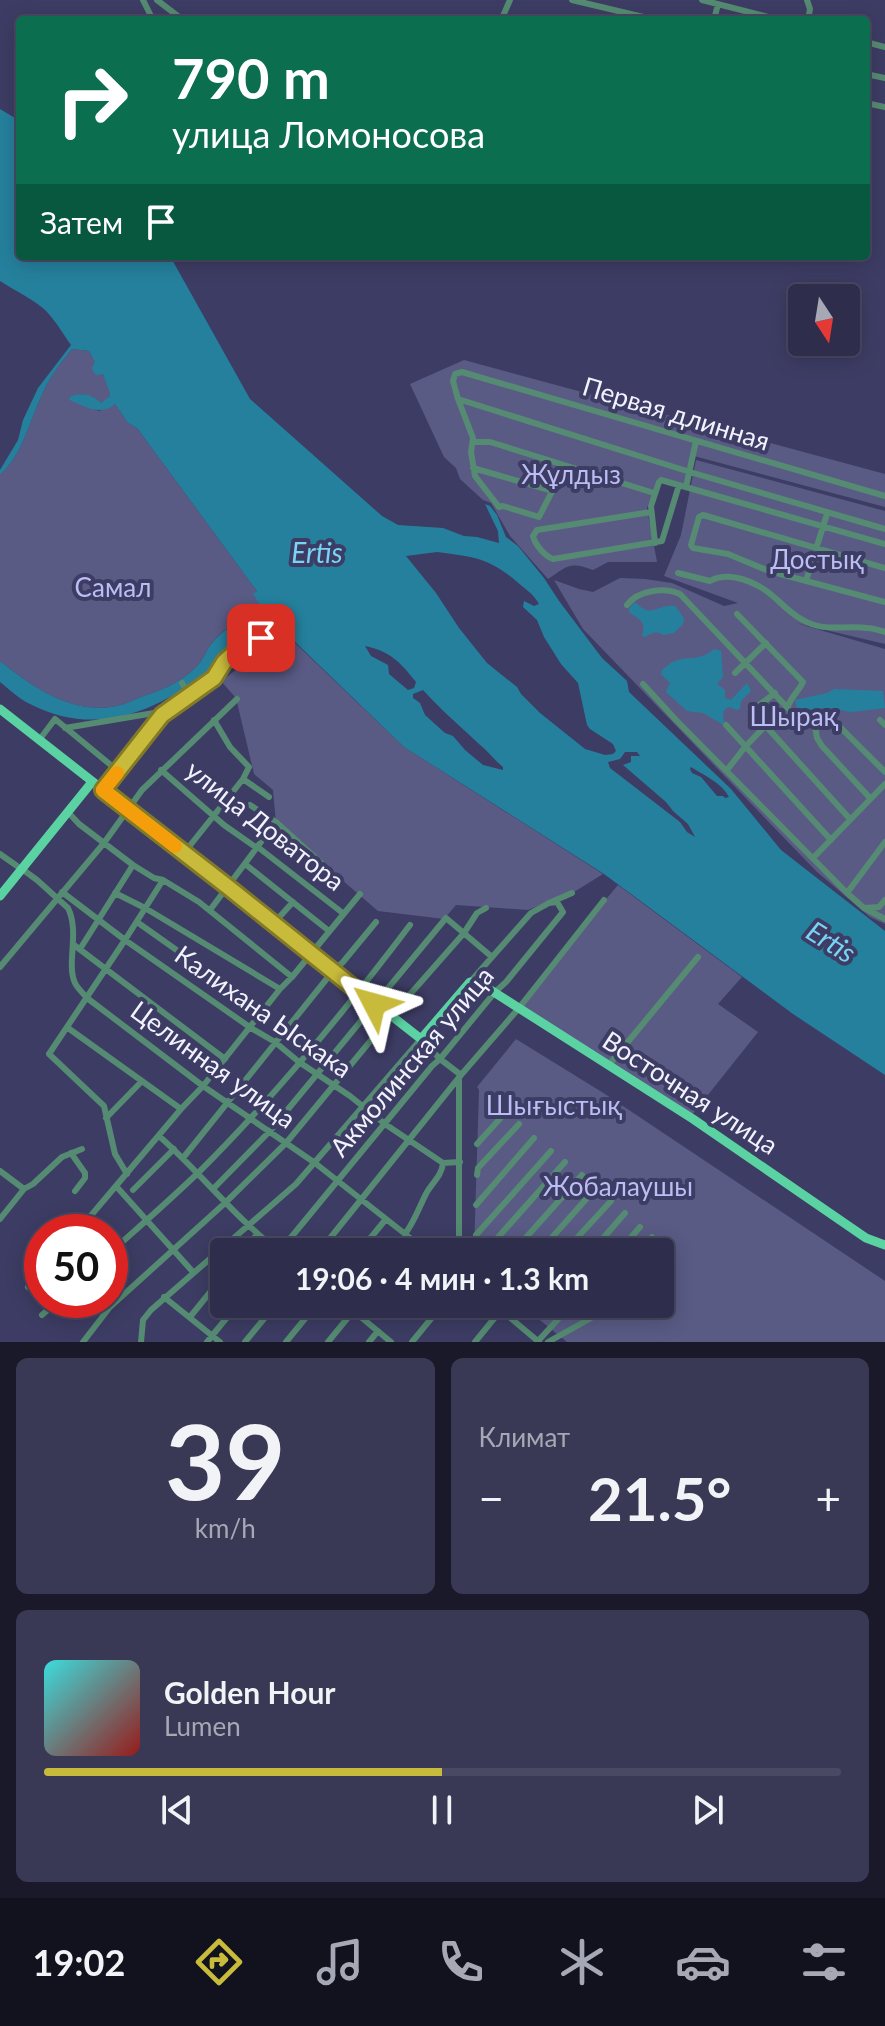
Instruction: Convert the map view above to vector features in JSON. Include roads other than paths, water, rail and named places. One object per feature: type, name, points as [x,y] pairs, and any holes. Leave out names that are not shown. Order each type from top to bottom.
[{"type":"main road","points":[[0,709],[421,1039],[470,982]]},
{"type":"main road","points":[[0,887],[68,812],[90,780]]},
{"type":"main road","points":[[0,896],[90,780]]},
{"type":"main road","name":"Восточная улица","points":[[470,982],[478,982],[495,992],[693,1119],[866,1238],[885,1245]]},
{"type":"street","points":[[157,0],[178,16]]},
{"type":"street","points":[[572,0],[639,16]]},
{"type":"street","points":[[702,0],[764,16]]},
{"type":"street","points":[[715,16],[718,4]]},
{"type":"street","name":"Первая длинная","points":[[458,399],[453,381],[455,374],[462,372],[885,496]]},
{"type":"street","points":[[458,399],[473,442],[471,452],[475,476],[499,507],[539,517],[565,466]]},
{"type":"street","points":[[458,399],[827,514],[885,529]]},
{"type":"street","points":[[651,512],[537,530],[533,536],[550,559],[655,543],[663,539],[690,472],[696,441]]},
{"type":"street","points":[[473,442],[490,442],[654,493]]},
{"type":"street","points":[[473,468],[553,491]]},
{"type":"street","points":[[655,543],[651,512],[654,493],[661,480],[885,544]]},
{"type":"street","points":[[806,581],[827,514]]},
{"type":"street","points":[[885,568],[703,515],[699,517],[691,545],[693,548],[728,554],[769,571],[885,602]]},
{"type":"street","points":[[762,588],[769,571]]},
{"type":"street","points":[[678,573],[710,581],[719,576],[735,577],[762,588],[799,618],[817,627],[869,628],[885,632]]},
{"type":"street","points":[[627,605],[631,599],[652,591],[665,589],[680,594],[800,721],[815,727],[838,725],[885,772]]},
{"type":"street","points":[[737,614],[803,682],[788,706]]},
{"type":"street","points":[[103,790],[162,715],[214,678],[224,662],[243,645],[261,638],[288,641]]},
{"type":"street","points":[[735,673],[766,643]]},
{"type":"street","points":[[643,684],[847,893],[864,908],[885,919]]},
{"type":"street","points":[[184,685],[190,696]]},
{"type":"street","points":[[775,693],[753,711],[850,819]]},
{"type":"street","points":[[0,967],[161,770],[237,699]]},
{"type":"street","points":[[65,728],[160,712],[162,715]]},
{"type":"street","points":[[40,739],[55,719],[118,771]]},
{"type":"street","points":[[184,853],[243,779],[249,767],[230,747],[214,720]]},
{"type":"street","points":[[726,725],[831,840]]},
{"type":"street","points":[[727,770],[765,726]]},
{"type":"street","points":[[815,727],[822,746],[870,798]]},
{"type":"street","name":"улица Доватора","points":[[161,770],[213,815],[344,914]]},
{"type":"street","points":[[243,779],[269,797]]},
{"type":"street","points":[[814,857],[885,784]]},
{"type":"street","points":[[250,805],[276,822],[321,863]]},
{"type":"street","points":[[68,812],[133,865],[210,910],[292,977]]},
{"type":"street","points":[[210,910],[276,822]]},
{"type":"street","points":[[847,893],[885,842]]},
{"type":"street","points":[[0,854],[20,868]]},
{"type":"street","points":[[245,864],[329,931]]},
{"type":"street","points":[[77,947],[133,865]]},
{"type":"street","name":"Калихана Ыскака","points":[[20,868],[275,1042],[443,1163]]},
{"type":"street","points":[[127,1174],[115,1154],[104,1106],[49,1054],[163,880]]},
{"type":"street","points":[[115,893],[280,989]]},
{"type":"street","points":[[470,982],[531,913],[572,893]]},
{"type":"street","points":[[92,1214],[203,1086],[360,894]]},
{"type":"street","points":[[60,895],[71,913],[77,947],[73,975],[77,987],[87,998]]},
{"type":"street","points":[[330,1238],[604,900]]},
{"type":"street","points":[[864,908],[879,907],[885,900]]},
{"type":"street","points":[[273,924],[293,902]]},
{"type":"street","name":"Акмолинская улица","points":[[291,1238],[563,912],[557,902],[549,903]]},
{"type":"street","points":[[83,1342],[110,1307],[286,1143],[464,933],[477,913],[486,908]]},
{"type":"street","points":[[213,1189],[270,1131],[446,918],[492,957]]},
{"type":"street","points":[[137,922],[264,1012]]},
{"type":"street","points":[[183,1158],[376,922]]},
{"type":"street","points":[[128,1237],[250,1118],[359,991],[410,925]]},
{"type":"street","points":[[77,947],[225,1059]]},
{"type":"street","points":[[608,1066],[698,957]]},
{"type":"street","name":"Целинная улица","points":[[87,998],[203,1086],[315,1163],[411,1238]]},
{"type":"street","points":[[68,1028],[181,1109]]},
{"type":"street","points":[[141,1342],[143,1320],[151,1310],[296,1184],[421,1039],[460,1076],[459,1238]]},
{"type":"street","points":[[106,1118],[142,1081]]},
{"type":"street","points":[[477,1144],[506,1112]]},
{"type":"street","points":[[477,1175],[478,1168],[519,1124]]},
{"type":"street","points":[[159,1136],[262,1238]]},
{"type":"street","points":[[476,1205],[534,1138]]},
{"type":"street","points":[[0,1219],[24,1189],[62,1157],[82,1149]]},
{"type":"street","points":[[133,1190],[174,1149]]},
{"type":"street","points":[[476,1235],[551,1151]]},
{"type":"street","points":[[71,1153],[85,1173],[85,1178],[75,1191]]},
{"type":"street","points":[[405,1234],[426,1194],[442,1172],[443,1163],[460,1162]]},
{"type":"street","points":[[497,1238],[565,1162]]},
{"type":"street","points":[[0,1171],[24,1189]]},
{"type":"street","points":[[526,1238],[582,1175]]},
{"type":"street","points":[[116,1186],[193,1272]]},
{"type":"street","points":[[551,1238],[596,1188]]},
{"type":"street","points":[[577,1238],[611,1201]]},
{"type":"street","points":[[603,1238],[625,1213]]},
{"type":"street","points":[[370,1238],[386,1219]]},
{"type":"street","points":[[630,1238],[640,1227]]},
{"type":"street","points":[[254,1238],[257,1234]]},
{"type":"street","points":[[190,1317],[210,1292]]},
{"type":"street","points":[[164,1297],[190,1317],[210,1339],[220,1342]]},
{"type":"street","points":[[210,1339],[227,1318]]},
{"type":"street","points":[[245,1342],[265,1318]]},
{"type":"street","points":[[286,1342],[306,1318]]},
{"type":"street","points":[[328,1342],[347,1318]]},
{"type":"street","points":[[362,1318],[391,1342]]},
{"type":"street","points":[[412,1342],[432,1318]]},
{"type":"street","points":[[475,1342],[494,1318]]},
{"type":"street","points":[[510,1318],[539,1342],[560,1318]]},
{"type":"street","points":[[548,1342],[591,1318]]},
{"type":"street","points":[[369,1342],[378,1331]]},
{"type":"water","name":"Ertis","points":[[0,109],[16,119],[16,260],[172,260],[250,399],[382,516],[398,525],[443,528],[499,543],[498,531],[485,504],[490,506],[506,537],[518,546],[544,578],[602,658],[627,681],[629,692],[731,789],[781,850],[885,931],[885,1075],[793,1014],[604,874],[404,747],[292,639],[251,632],[226,649],[211,669],[169,697],[147,708],[102,719],[79,719],[55,714],[26,702],[0,682],[0,661],[26,681],[69,703],[100,708],[117,706],[179,681],[199,664],[210,645],[223,632],[243,619],[265,613],[253,594],[257,591],[137,428],[128,423],[115,404],[98,410],[69,400],[71,396],[83,394],[101,403],[109,397],[103,374],[94,373],[92,368],[95,362],[89,351],[72,349],[59,366],[44,390],[20,448],[0,475],[18,440],[23,420],[38,388],[71,345],[55,321],[28,298],[0,281]],"holes":[[[437,552],[479,559],[497,567],[531,594],[539,604],[534,606],[524,601],[523,607],[537,620],[561,664],[578,683],[587,725],[613,744],[616,751],[613,754],[585,749],[540,713],[517,687],[487,663],[406,556]],[[365,646],[394,659],[416,682],[414,688],[408,690],[389,674],[388,665],[371,656]],[[423,690],[503,767],[503,770],[483,765],[425,715],[420,703],[413,698],[413,694]],[[625,752],[637,752],[640,756],[631,756],[631,762],[623,765],[666,802],[688,824],[695,837],[610,768],[608,762],[620,759]],[[690,769],[717,783],[729,797],[717,796]]]},
{"type":"water","points":[[635,602],[651,611],[675,606],[684,618],[683,624],[674,633],[663,635],[656,632],[644,637],[643,624],[629,612]]},
{"type":"water","points":[[714,649],[721,651],[723,677],[717,684],[725,690],[725,698],[731,700],[747,683],[751,691],[741,701],[740,709],[726,708],[722,724],[703,713],[687,711],[666,692],[670,683],[661,674],[672,662],[704,656]]},
{"type":"water","points":[[834,689],[883,691],[885,708],[851,712],[830,708],[803,713],[798,711],[795,700]]},
{"type":"park label","name":"Жұлдыз","points":[[571,475]]},
{"type":"park label","name":"Достық","points":[[817,560]]},
{"type":"park label","name":"Самал","points":[[113,588]]},
{"type":"park label","name":"Шырақ","points":[[794,717]]},
{"type":"park label","name":"Шығыстық","points":[[554,1106]]},
{"type":"park label","name":"Жобалаушы","points":[[618,1187]]}]
